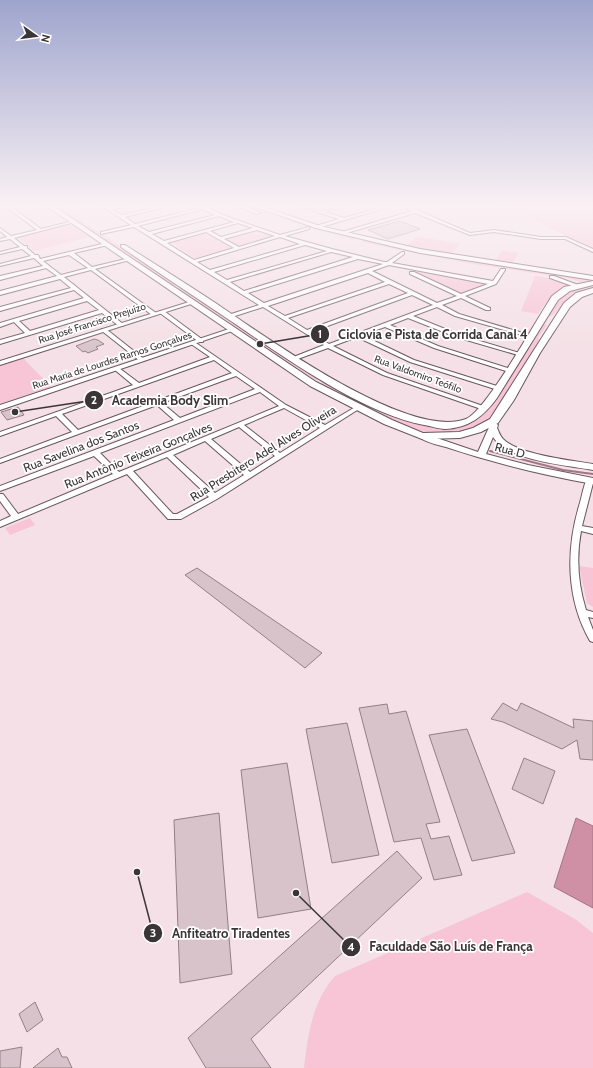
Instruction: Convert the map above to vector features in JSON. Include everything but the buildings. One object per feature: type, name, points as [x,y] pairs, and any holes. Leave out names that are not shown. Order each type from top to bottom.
[{"type":"main road","points":[[122,255],[191,303],[313,384],[422,436],[460,435],[494,425],[544,340],[567,305]]},
{"type":"main road","points":[[137,255],[324,378],[365,399],[413,420],[441,426],[467,422],[484,408],[552,303],[563,292],[578,286],[593,283]]},
{"type":"main road","points":[[171,289],[183,285]]},
{"type":"main road","points":[[552,303],[546,316],[550,318],[554,318],[562,307],[567,305],[579,295],[593,290]]},
{"type":"main road","points":[[530,336],[542,323],[546,323],[549,325],[542,337],[544,340]]},
{"type":"main road","points":[[313,384],[324,378]]},
{"type":"street","points":[[41,260],[62,255]]},
{"type":"street","points":[[72,255],[154,314]]},
{"type":"street","name":"Rua Valdomiro Teófilo","points":[[181,255],[329,346],[385,374],[484,408]]},
{"type":"street","points":[[192,262],[216,255]]},
{"type":"street","points":[[209,272],[267,255]]},
{"type":"street","points":[[226,282],[317,255]]},
{"type":"street","points":[[345,255],[386,265],[494,284]]},
{"type":"street","points":[[230,316],[386,265],[400,255]]},
{"type":"street","points":[[413,255],[558,278],[578,286]]},
{"type":"street","points":[[439,255],[593,278]]},
{"type":"street","points":[[0,265],[36,256],[103,312],[121,324]]},
{"type":"street","points":[[244,293],[357,258]]},
{"type":"street","points":[[0,293],[128,259]]},
{"type":"street","points":[[0,278],[48,266]]},
{"type":"street","points":[[403,268],[488,309]]},
{"type":"street","points":[[293,359],[494,284],[503,270]]},
{"type":"street","points":[[368,271],[436,306],[477,322],[530,336]]},
{"type":"street","points":[[284,318],[389,282]]},
{"type":"street","points":[[1,307],[74,288]]},
{"type":"street","points":[[306,332],[412,293]]},
{"type":"street","points":[[0,324],[88,299]]},
{"type":"street","name":"Rua José Francisco Prejuízo","points":[[0,363],[191,303]]},
{"type":"street","points":[[0,342],[103,312]]},
{"type":"street","points":[[162,312],[214,358],[284,406],[325,428]]},
{"type":"street","points":[[409,316],[458,336],[520,354]]},
{"type":"street","points":[[15,320],[29,334]]},
{"type":"street","points":[[386,325],[436,347],[509,370]]},
{"type":"street","points":[[104,330],[142,360]]},
{"type":"street","name":"Rua Maria de Lourdes Ramos Gonçalves","points":[[0,408],[231,330]]},
{"type":"street","points":[[358,335],[412,361],[498,388]]},
{"type":"street","points":[[0,434],[214,358]]},
{"type":"street","points":[[117,369],[138,386]]},
{"type":"street","points":[[0,461],[236,373]]},
{"type":"street","name":"Rua Savelina dos Santos","points":[[0,489],[259,390]]},
{"type":"street","points":[[157,402],[179,421]]},
{"type":"street","name":"Rua Antônio Teixeira Gonçalves","points":[[0,524],[284,406]]},
{"type":"street","name":"Rua Presbitero Adel Alves Oliveira","points":[[129,471],[171,517],[178,517],[214,497],[359,407]]},
{"type":"street","points":[[58,414],[76,432]]},
{"type":"street","points":[[240,425],[280,456]]},
{"type":"street","points":[[481,455],[494,425]]},
{"type":"street","points":[[494,425],[498,439],[509,447],[534,455],[593,466]]},
{"type":"street","name":"Rua D","points":[[422,436],[481,455],[542,472],[592,481]]},
{"type":"street","points":[[207,439],[249,475]]},
{"type":"street","points":[[95,453],[118,475]]},
{"type":"street","points":[[168,454],[214,497]]},
{"type":"street","points":[[592,481],[577,528],[573,547],[573,571],[582,612],[593,638]]},
{"type":"street","points":[[0,496],[16,517]]},
{"type":"street","points":[[577,528],[593,531]]},
{"type":"street","points":[[582,612],[593,615]]},
{"type":"shaded area","points":[[126,255],[133,255],[177,284],[173,286]]},
{"type":"shaded area","points":[[189,255],[206,255],[194,258]]},
{"type":"shaded area","points":[[426,255],[452,255],[593,279],[593,281],[580,282],[567,278],[472,264]]},
{"type":"shaded area","points":[[499,255],[517,255],[512,264],[495,261]]},
{"type":"shaded area","points":[[410,270],[490,284],[461,295]]},
{"type":"shaded area","points":[[535,276],[556,279],[568,285],[551,297],[538,314],[521,311]]},
{"type":"shaded area","points":[[593,284],[593,288],[572,294],[552,316],[548,316],[556,304],[556,299],[564,293]]},
{"type":"shaded area","points":[[181,288],[318,378],[318,380],[310,380],[175,289]]},
{"type":"shaded area","points":[[544,324],[547,325],[538,338],[539,340],[496,414],[476,428],[454,434],[431,433],[407,427],[384,418],[319,385],[325,381],[384,412],[406,421],[429,427],[450,428],[470,423],[488,411],[532,340]]},
{"type":"shaded area","points":[[22,357],[53,389],[0,407],[0,364]]},
{"type":"shaded area","points":[[30,518],[35,525],[10,535],[5,528]]},
{"type":"shaded area","points":[[579,566],[593,568],[593,607],[587,603]]},
{"type":"shaded area","points":[[576,818],[593,826],[593,908],[554,887]]},
{"type":"shaded area","points":[[527,892],[575,919],[593,933],[593,1068],[304,1068],[312,1019],[321,997],[335,976]]},
{"type":"waterway","points":[[490,451],[563,470],[593,474]]},
{"type":"place","name":"Ciclovia e Pista de Corrida Canal 4","points":[[260,344]]},
{"type":"place","name":"Academia Body Slim","points":[[15,412]]},
{"type":"place","name":"Anfiteatro Tiradentes","points":[[137,872]]},
{"type":"place","name":"Faculdade São Luís de França","points":[[296,893]]}]
